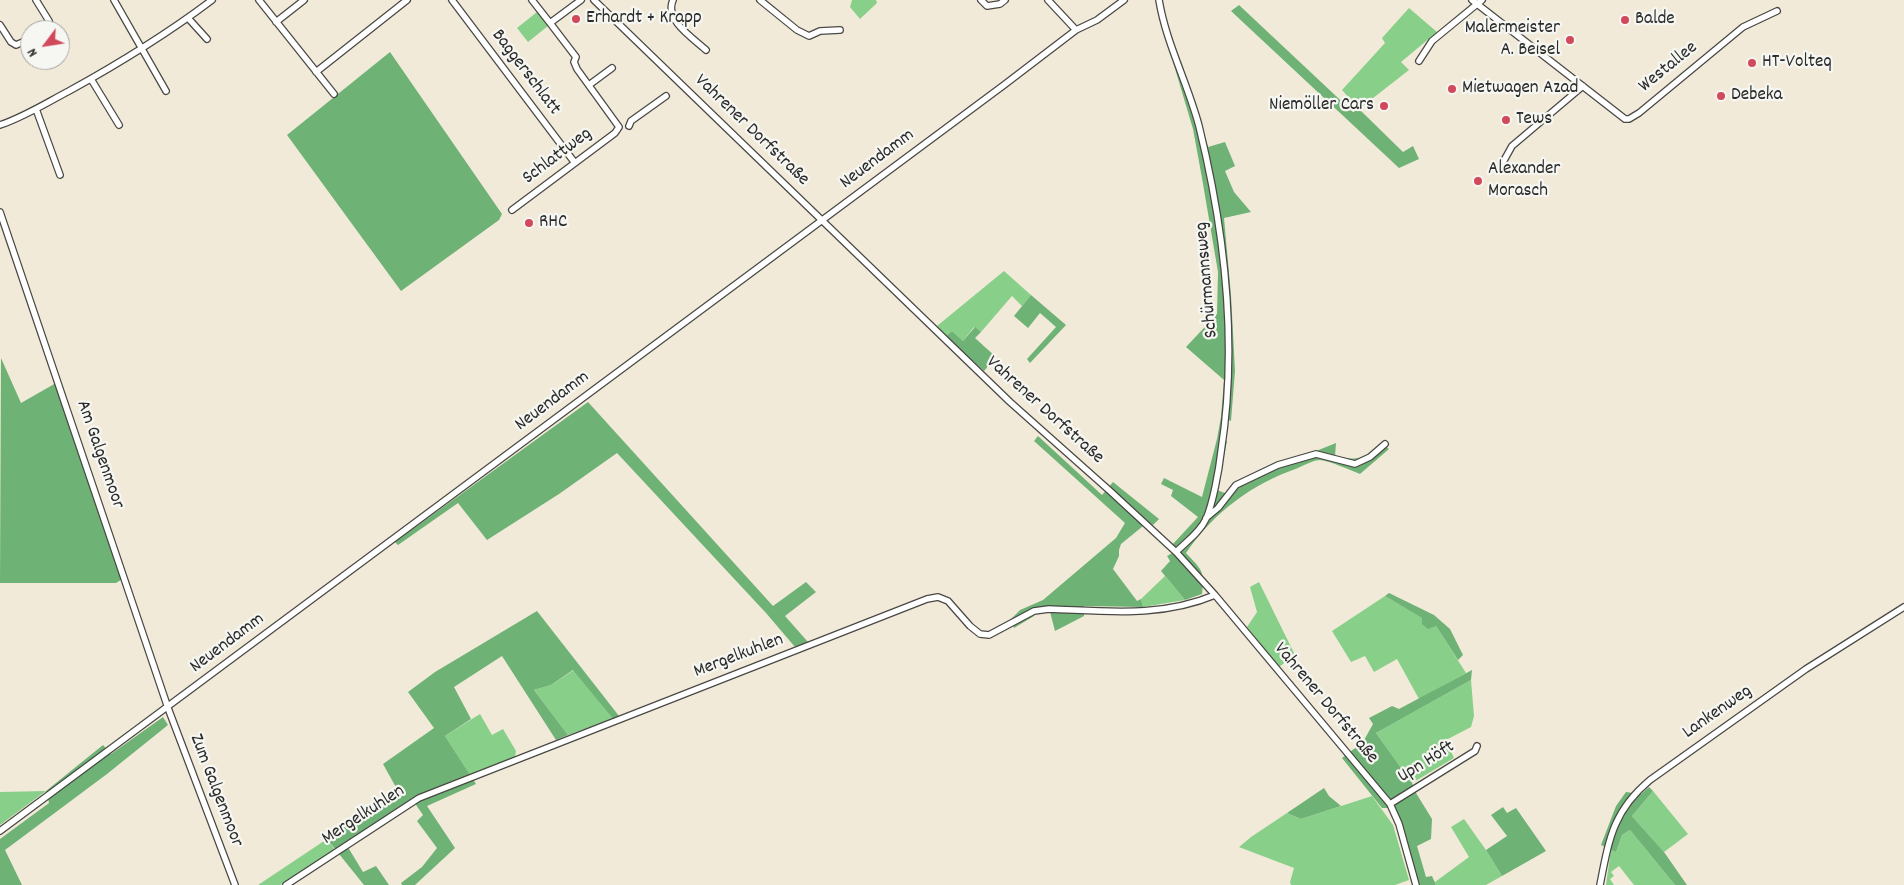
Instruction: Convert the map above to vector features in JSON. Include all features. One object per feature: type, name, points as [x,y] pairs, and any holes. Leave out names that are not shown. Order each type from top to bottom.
[{"type":"street","points":[[36,0],[50,20]]},
{"type":"street","points":[[114,0],[166,91]]},
{"type":"street","points":[[0,126],[91,79],[143,48],[212,0]]},
{"type":"street","points":[[258,0],[334,94]]},
{"type":"street","points":[[276,22],[304,0]]},
{"type":"street","points":[[316,72],[407,0]]},
{"type":"street","name":"Baggerschlatt","points":[[452,0],[575,163]]},
{"type":"street","points":[[532,0],[576,57],[574,62],[588,85],[612,68]]},
{"type":"street","points":[[550,23],[581,0]]},
{"type":"street","name":"Vahrener Dorfstraße","points":[[594,0],[1010,402],[1176,552],[1215,595],[1390,804],[1399,824],[1416,885]]},
{"type":"street","points":[[673,0],[670,8],[673,18],[706,50]]},
{"type":"street","points":[[760,0],[797,30],[809,36],[820,31],[840,30]]},
{"type":"street","points":[[981,0],[987,6],[1000,4],[1005,0]]},
{"type":"street","points":[[1048,0],[1076,30]]},
{"type":"street","name":"Neuendamm","points":[[0,831],[168,708],[1076,30],[1098,20],[1124,0]]},
{"type":"street","name":"Schürmannsweg","points":[[1158,0],[1198,124],[1218,215],[1228,303],[1229,370],[1226,420],[1219,469],[1206,518],[1198,531],[1176,552]]},
{"type":"street","name":"Westallee","points":[[1419,61],[1432,40],[1477,1],[1625,119],[1629,119],[1639,113],[1743,27],[1776,11]]},
{"type":"street","points":[[188,18],[207,39]]},
{"type":"street","points":[[0,25],[12,42],[16,45],[20,43]]},
{"type":"street","points":[[91,79],[118,125]]},
{"type":"street","name":"Schlattweg","points":[[512,210],[615,133],[620,127],[588,85]]},
{"type":"street","points":[[1502,164],[1512,146],[1583,86]]},
{"type":"street","points":[[629,126],[631,121],[666,96]]},
{"type":"street","points":[[36,109],[60,175]]},
{"type":"street","name":"Am Galgenmoor","points":[[0,212],[168,708]]},
{"type":"street","points":[[1206,518],[1218,508],[1236,486],[1278,465],[1316,454],[1355,464],[1370,458],[1385,444]]},
{"type":"street","name":"Mergelkuhlen","points":[[286,885],[419,798],[927,599],[938,597],[948,601],[970,626],[980,634],[989,635],[1034,611],[1049,609],[1140,611],[1169,609],[1189,605],[1215,595]]},
{"type":"street","name":"Lankenweg","points":[[1600,885],[1607,848],[1621,811],[1650,780],[1806,669],[1904,607]]},
{"type":"street","name":"Zum Galgenmoor","points":[[168,708],[235,885]]},
{"type":"street","name":"Upn Höft","points":[[1390,804],[1475,751],[1477,746]]},
{"type":"green space","points":[[852,0],[876,0],[877,3],[860,19],[850,7]]},
{"type":"green space","points":[[1239,5],[1353,112],[1359,109],[1403,152],[1413,146],[1419,159],[1399,168],[1231,11]]},
{"type":"green space","points":[[1409,8],[1437,32],[1401,62],[1409,70],[1359,109],[1342,90],[1385,43],[1382,38]]},
{"type":"green space","points":[[537,12],[548,26],[528,42],[517,28]]},
{"type":"green space","points":[[390,52],[502,214],[499,220],[401,291],[287,135]]},
{"type":"green space","points":[[1181,61],[1208,147],[1225,142],[1235,166],[1225,171],[1234,192],[1251,212],[1224,218],[1235,371],[1231,421],[1226,419],[1222,440],[1227,441],[1217,490],[1230,495],[1238,487],[1257,475],[1311,458],[1316,451],[1336,443],[1335,456],[1350,458],[1365,456],[1382,444],[1389,449],[1360,474],[1329,462],[1318,460],[1265,482],[1235,501],[1209,525],[1186,553],[1199,567],[1203,580],[1202,594],[1185,600],[1161,571],[1170,561],[1167,556],[1174,552],[1172,545],[1198,517],[1171,496],[1173,490],[1161,484],[1164,478],[1202,497],[1217,439],[1224,380],[1186,347],[1217,314],[1218,272],[1193,129],[1173,62]]},
{"type":"green space","points":[[1004,271],[1031,295],[1022,306],[1012,296],[981,332],[974,327],[963,341],[952,331],[946,336],[937,326]]},
{"type":"green space","points":[[1031,295],[1066,325],[1030,363],[1027,359],[1056,327],[1040,313],[1028,328],[1014,316]]},
{"type":"green space","points":[[975,327],[981,332],[975,338],[996,357],[984,371],[946,336],[952,331],[963,341]]},
{"type":"green space","points":[[1,358],[21,403],[56,383],[124,578],[116,583],[0,583]]},
{"type":"green space","points":[[588,402],[773,606],[806,582],[816,592],[785,616],[808,642],[795,647],[766,613],[617,453],[559,494],[487,540],[458,503],[398,545],[395,542]]},
{"type":"green space","points":[[1038,436],[1102,495],[1113,482],[1159,519],[1153,525],[1148,522],[1121,544],[1119,556],[1113,569],[1137,601],[1141,599],[1143,607],[1084,606],[1084,616],[1055,631],[1049,608],[1037,610],[1034,616],[1014,628],[1011,619],[1020,610],[1043,600],[1116,538],[1125,523],[1034,441]]},
{"type":"green space","points":[[1165,576],[1185,600],[1143,607],[1141,599]]},
{"type":"green space","points":[[1259,582],[1295,655],[1279,667],[1247,627],[1257,612],[1250,587]]},
{"type":"green space","points":[[1389,593],[1434,615],[1450,629],[1463,655],[1458,660],[1436,626],[1428,629],[1422,624],[1422,618],[1385,596]]},
{"type":"green space","points":[[1385,596],[1436,626],[1466,673],[1419,699],[1397,659],[1374,672],[1365,656],[1351,662],[1332,631]]},
{"type":"green space","points":[[537,611],[619,716],[613,719],[573,670],[551,685],[534,690],[568,735],[556,740],[502,656],[454,687],[471,719],[445,736],[476,784],[427,806],[455,848],[415,885],[402,885],[401,883],[422,867],[437,848],[417,821],[423,815],[412,799],[346,844],[363,872],[376,866],[389,885],[364,885],[327,839],[398,791],[383,764],[434,728],[408,692],[435,672]]},
{"type":"green space","points":[[574,670],[613,719],[568,735],[534,690],[551,685]]},
{"type":"green space","points":[[1472,670],[1471,680],[1376,733],[1412,783],[1432,819],[1431,839],[1417,846],[1426,877],[1432,876],[1436,885],[1420,885],[1394,808],[1382,808],[1342,758],[1363,742],[1373,724],[1369,718],[1392,706],[1399,709]]},
{"type":"green space","points":[[1471,680],[1474,716],[1471,727],[1446,740],[1454,758],[1412,783],[1376,733]]},
{"type":"green space","points":[[480,714],[492,735],[503,729],[516,751],[515,757],[470,775],[445,736]]},
{"type":"green space","points":[[163,717],[168,725],[107,774],[5,850],[22,885],[0,885],[0,839],[49,803],[46,791],[103,745],[111,754]]},
{"type":"green space","points":[[1649,787],[1653,791],[1632,816],[1664,852],[1687,885],[1675,885],[1630,830],[1622,835],[1616,852],[1601,845],[1616,806],[1626,792],[1641,794]]},
{"type":"green space","points":[[1324,788],[1329,796],[1341,806],[1301,819],[1287,813]]},
{"type":"green space","points":[[46,791],[0,825],[0,792]]},
{"type":"green space","points":[[1653,791],[1688,834],[1664,852],[1632,816]]},
{"type":"green space","points":[[1372,796],[1393,825],[1409,880],[1395,885],[1291,885],[1290,882],[1294,868],[1239,847],[1287,813],[1301,819]]},
{"type":"green space","points":[[1503,807],[1507,813],[1516,808],[1546,851],[1502,876],[1486,850],[1507,836],[1491,815]]},
{"type":"green space","points":[[1464,819],[1502,876],[1486,885],[1436,885],[1435,882],[1469,857],[1451,827]]},
{"type":"green space","points":[[1630,830],[1675,885],[1634,885],[1619,866],[1611,872],[1614,876],[1610,879],[1614,885],[1606,885],[1611,849],[1616,852],[1622,835]]},
{"type":"green space","points":[[327,839],[335,850],[280,885],[258,885]]},
{"type":"place","name":"Erhardt + Krapp","points":[[576,19]]},
{"type":"place","name":"Balde","points":[[1625,20]]},
{"type":"place","name":"Malermeister A. Beisel","points":[[1570,40]]},
{"type":"place","name":"HT-Volteq","points":[[1752,63]]},
{"type":"place","name":"Mietwagen Azad","points":[[1452,89]]},
{"type":"place","name":"Debeka","points":[[1721,96]]},
{"type":"place","name":"Niemöller Cars","points":[[1384,106]]},
{"type":"place","name":"Tews","points":[[1506,120]]},
{"type":"place","name":"Alexander Morasch","points":[[1478,181]]},
{"type":"place","name":"RHC","points":[[529,223]]}]
